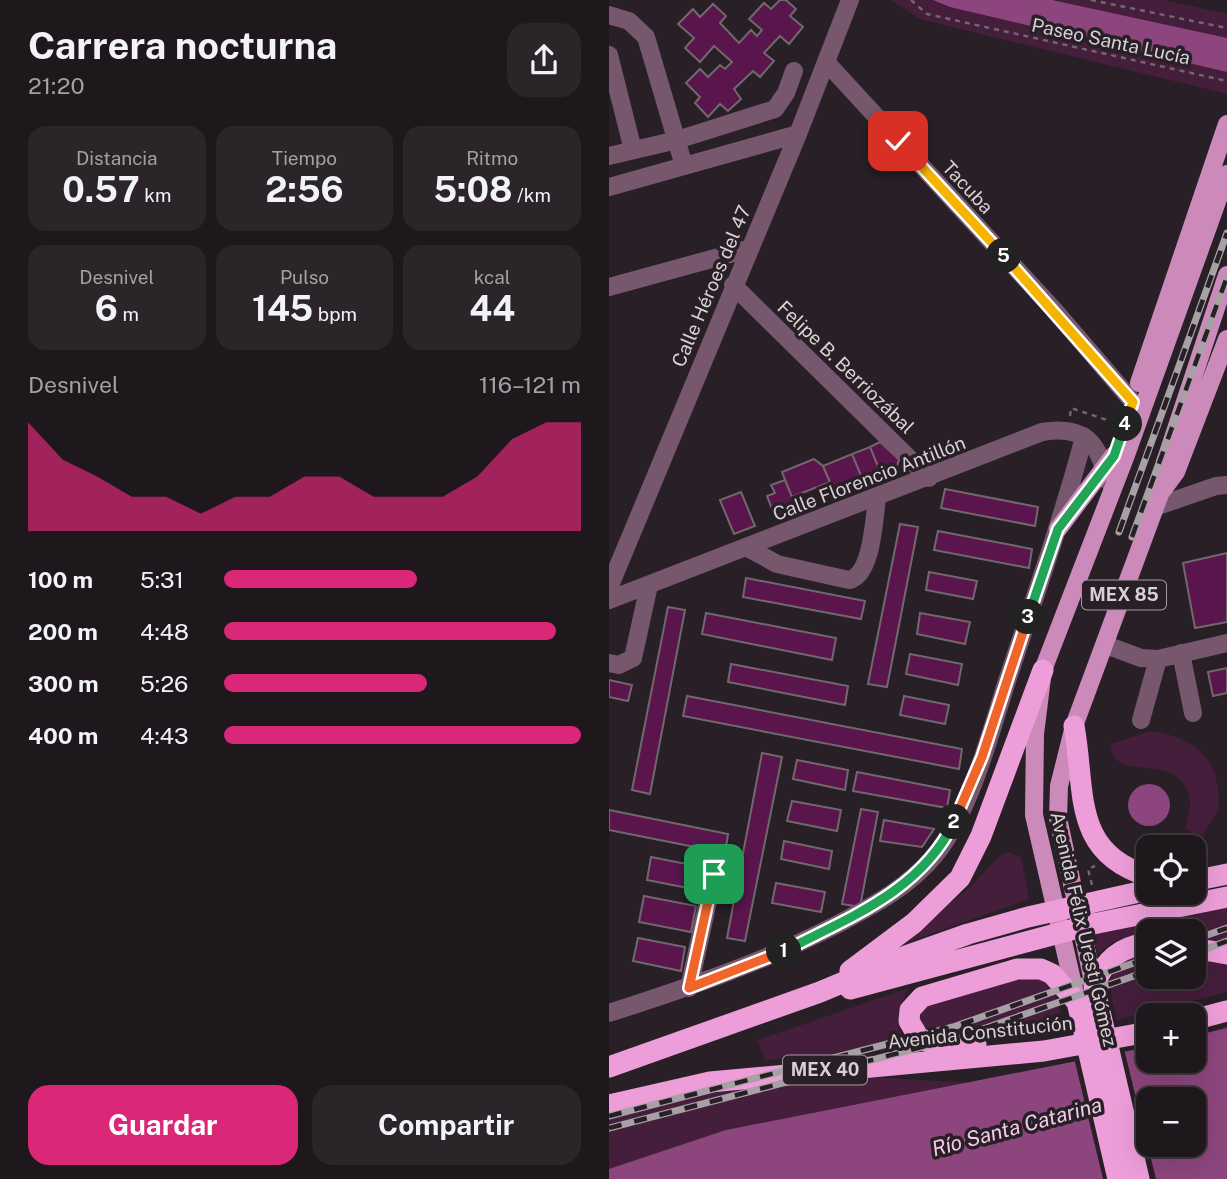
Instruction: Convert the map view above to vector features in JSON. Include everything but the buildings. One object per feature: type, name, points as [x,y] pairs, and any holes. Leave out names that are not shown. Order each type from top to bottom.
[{"type":"highway","points":[[820,992],[914,923],[960,878],[981,836],[1043,670]]},
{"type":"highway","points":[[1074,726],[1086,816],[1091,834],[1112,859],[1136,870]]},
{"type":"highway","points":[[1206,878],[1227,874]]},
{"type":"highway","points":[[609,1067],[820,992],[906,956],[968,934],[1028,917],[1136,893]]},
{"type":"highway","points":[[820,992],[890,981],[1093,924],[1227,897]]},
{"type":"highway","points":[[1094,986],[1112,956],[1136,946]]},
{"type":"highway","points":[[1206,950],[1227,954]]},
{"type":"highway","points":[[1044,1051],[1005,1044],[946,1045],[920,1040],[909,1021],[910,1010],[922,997],[1030,967],[1052,974],[1077,1002]]},
{"type":"highway","name":"Avenida Félix Uresti Gómez","points":[[1094,986],[1139,1179]]},
{"type":"highway","name":"Avenida Félix Uresti Gómez","points":[[1077,1002],[1118,1179]]},
{"type":"highway","points":[[1206,1017],[1227,1011]]},
{"type":"highway","name":"Avenida Constitución","points":[[609,1105],[711,1083],[1044,1051],[1136,1034]]},
{"type":"main road","points":[[1058,529],[1115,460],[1227,124]]},
{"type":"main road","name":"Avenida Félix Uresti Gómez","points":[[1077,1002],[1034,815],[1032,779],[1043,670],[1111,494],[1115,460],[1227,174]]},
{"type":"main road","name":"Avenida Félix Uresti Gómez","points":[[1094,986],[1058,818],[1059,786],[1074,726],[1158,500],[1165,462],[1227,275]]},
{"type":"main road","points":[[1158,500],[1176,472],[1227,339]]},
{"type":"street","name":"Calle Héroes del 47","points":[[609,588],[798,134],[850,0]]},
{"type":"street","points":[[609,15],[629,21],[646,37],[684,166]]},
{"type":"street","points":[[609,55],[633,150]]},
{"type":"street","name":"Tacuba","points":[[827,63],[1056,312],[1133,402]]},
{"type":"street","points":[[609,156],[677,140],[775,109],[786,93],[794,71]]},
{"type":"street","points":[[609,187],[798,134]]},
{"type":"street","points":[[609,287],[748,249]]},
{"type":"street","name":"Felipe B. Berriozábal","points":[[733,285],[929,478]]},
{"type":"street","name":"Calle Florencio Antillón","points":[[609,600],[1042,432],[1059,429],[1084,436]]},
{"type":"street","points":[[609,1013],[689,988],[782,952],[872,906],[908,882],[936,855],[982,757],[1058,529],[1084,436],[1115,460],[1111,494]]},
{"type":"street","points":[[1158,500],[1227,485]]},
{"type":"street","points":[[748,548],[777,564],[849,580],[856,578],[865,568],[877,498]]},
{"type":"street","points":[[609,663],[619,665],[633,658],[649,585]]},
{"type":"street","points":[[1106,645],[1141,658],[1158,659],[1227,643]]},
{"type":"street","points":[[1181,653],[1193,713]]},
{"type":"street","points":[[1141,720],[1158,659]]},
{"type":"street","points":[[689,988],[714,874]]},
{"type":"street","points":[[609,999],[629,1006]]},
{"type":"path","name":"Paseo Santa Lucía","points":[[911,0],[927,14],[1227,81]]},
{"type":"path","name":"Paseo Santa Lucía","points":[[1090,0],[1227,29]]},
{"type":"path","points":[[1088,869],[1098,864]]},
{"type":"shaded area","points":[[891,0],[1165,0],[1227,14],[1227,94],[920,19]]},
{"type":"shaded area","points":[[1151,731],[1174,736],[1202,753],[1214,772],[1219,801],[1216,814],[1203,835],[1192,834],[1185,828],[1190,801],[1185,785],[1175,775],[1122,763],[1114,757],[1111,744]]},
{"type":"shaded area","points":[[1009,852],[1021,857],[1029,899],[894,947],[968,889],[1002,854]]},
{"type":"shaded area","points":[[1227,905],[1227,946],[1206,941],[1206,919],[1151,919]]},
{"type":"shaded area","points":[[1136,922],[1136,937],[1113,942],[1098,954],[1091,930]]},
{"type":"shaded area","points":[[1136,955],[1136,989],[1206,989],[1206,959],[1227,963],[1227,992],[1184,1003],[1136,1003],[1136,1015],[1117,1020],[1111,994],[1111,976],[1115,968]]},
{"type":"shaded area","points":[[1027,974],[1051,982],[1066,1031],[943,1039],[930,1036],[919,1021],[921,1012],[928,1003]]},
{"type":"shaded area","points":[[909,988],[901,1004],[898,1020],[902,1034],[913,1048],[765,1060],[758,1040]]},
{"type":"shaded area","name":"Río Santa Catarina","points":[[1227,1026],[1227,1179],[609,1179],[609,1114],[716,1088],[823,1074],[1001,1085],[1136,1062],[1136,1073],[1206,1073],[1206,1033]]},
{"type":"water","points":[[933,0],[1052,0],[1227,38],[1227,72],[950,7]]},
{"type":"water","points":[[1149,784],[1164,790],[1170,805],[1164,820],[1149,826],[1134,820],[1128,805],[1134,790]]},
{"type":"water","name":"Río Santa Catarina","points":[[1227,1028],[1227,1179],[609,1179],[609,1169],[726,1130],[1136,1049],[1136,1073],[1206,1073],[1206,1033]]},
{"type":"pier","points":[[1124,1049],[1136,1098],[1136,1157],[1151,1157],[1156,1179],[1103,1179],[1074,1058]]},
{"type":"railway","points":[[1119,532],[1227,233]]},
{"type":"railway","points":[[1132,537],[1227,277]]},
{"type":"railway","points":[[1206,935],[1227,928]]},
{"type":"railway","points":[[1206,949],[1227,941]]},
{"type":"railway","points":[[609,1116],[953,1027],[1136,962]]},
{"type":"railway","points":[[609,1128],[957,1038],[1136,975]]},
{"type":"route","points":[[714,874],[689,988],[782,952],[872,906],[908,882],[936,855],[966,797],[982,757],[1058,529],[1114,456],[1133,402],[1056,312],[898,141]]}]
